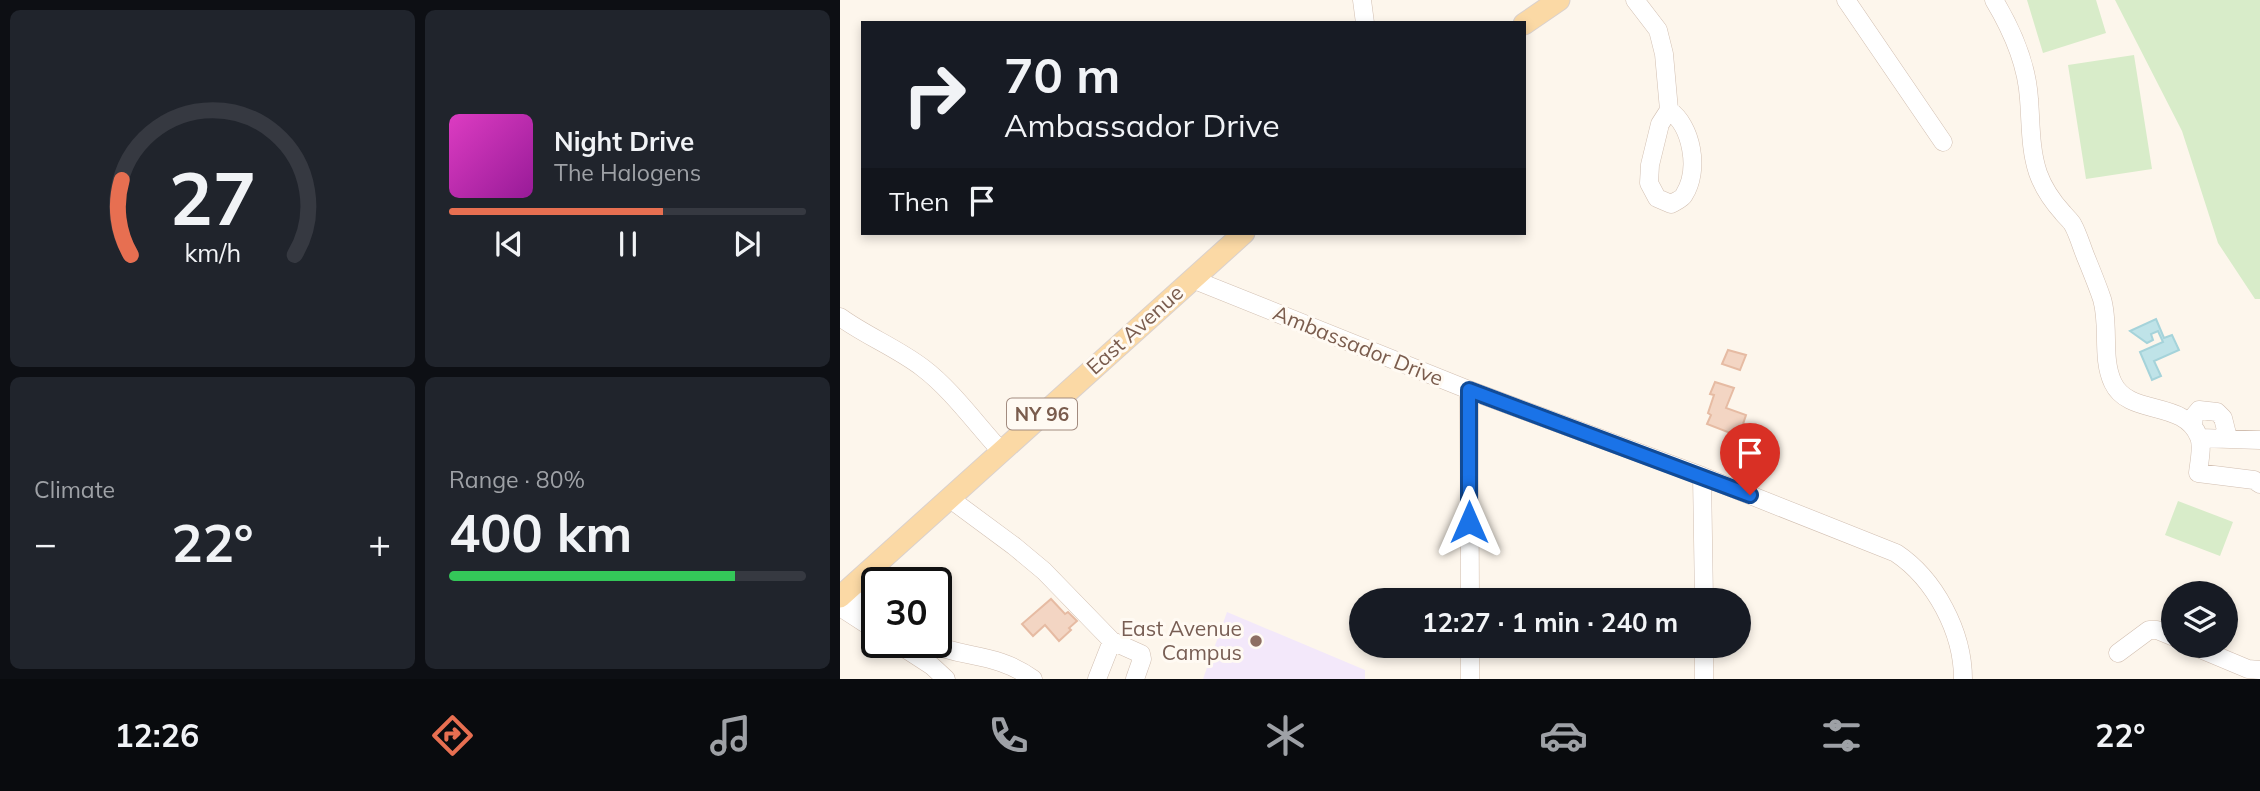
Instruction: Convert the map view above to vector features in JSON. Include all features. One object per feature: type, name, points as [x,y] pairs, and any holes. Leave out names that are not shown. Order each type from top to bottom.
[{"type":"main road","points":[[1526,23],[1559,0]]},
{"type":"main road","name":"East Avenue","points":[[841,599],[949,498],[1242,235]]},
{"type":"street","points":[[1362,0],[1365,21]]},
{"type":"street","points":[[1635,0],[1651,20],[1662,41],[1669,110]]},
{"type":"street","points":[[1846,0],[1942,142]]},
{"type":"street","points":[[1994,0],[2009,26],[2024,69],[2038,173],[2056,204],[2073,224],[2102,300],[2107,323],[2107,361],[2112,383],[2123,398],[2177,415],[2197,433],[2260,440]]},
{"type":"street","name":"Ambassador Drive","points":[[1192,279],[1469,390],[1702,476],[1896,553],[1921,573],[1945,612],[1956,637],[1963,679]]},
{"type":"street","points":[[840,317],[925,369],[1001,451]]},
{"type":"street","points":[[1469,390],[1470,588]]},
{"type":"street","points":[[2228,438],[2223,418],[2217,412],[2199,410],[2194,416],[2198,473],[2253,480],[2260,484]]},
{"type":"street","points":[[1702,476],[1704,588]]},
{"type":"street","points":[[949,498],[1044,571],[1112,640],[1141,654],[1142,659],[1135,679]]},
{"type":"street","points":[[841,599],[861,607]]},
{"type":"street","points":[[841,599],[861,617]]},
{"type":"street","points":[[2118,653],[2149,630],[2161,632]]},
{"type":"street","points":[[1097,679],[1112,640]]},
{"type":"street","points":[[952,650],[1006,663],[1033,679]]},
{"type":"street","points":[[920,658],[946,679]]},
{"type":"street","points":[[1470,658],[1470,679]]},
{"type":"street","points":[[1704,658],[1704,679]]},
{"type":"street","points":[[2222,658],[2248,669],[2260,670]]},
{"type":"shaded area","name":"East Avenue Campus","points":[[1227,612],[1365,670],[1365,679],[1203,679]]},
{"type":"green space","points":[[2027,0],[2096,0],[2106,33],[2043,53]]},
{"type":"green space","points":[[2115,0],[2260,0],[2260,299],[2255,299],[2218,243],[2182,131]]},
{"type":"green space","points":[[2134,55],[2152,169],[2086,179],[2068,65]]},
{"type":"green space","points":[[2178,501],[2233,522],[2220,556],[2165,535]]},
{"type":"water","points":[[2156,319],[2164,338],[2172,335],[2179,350],[2154,361],[2161,376],[2152,380],[2140,352],[2163,342],[2158,331],[2151,334],[2153,340],[2147,343],[2130,331]]},
{"type":"building","points":[[1728,350],[1746,355],[1740,370],[1722,364]]},
{"type":"building","points":[[1715,382],[1734,388],[1726,408],[1746,415],[1743,424],[1748,425],[1743,438],[1707,424],[1714,395],[1710,394]]},
{"type":"building","points":[[1051,599],[1065,614],[1068,612],[1077,621],[1059,641],[1045,625],[1033,636],[1022,624]]},
{"type":"place","name":"East Avenue Campus","points":[[1256,641]]},
{"type":"route","points":[[1469,522],[1469,390],[1750,495]]}]
